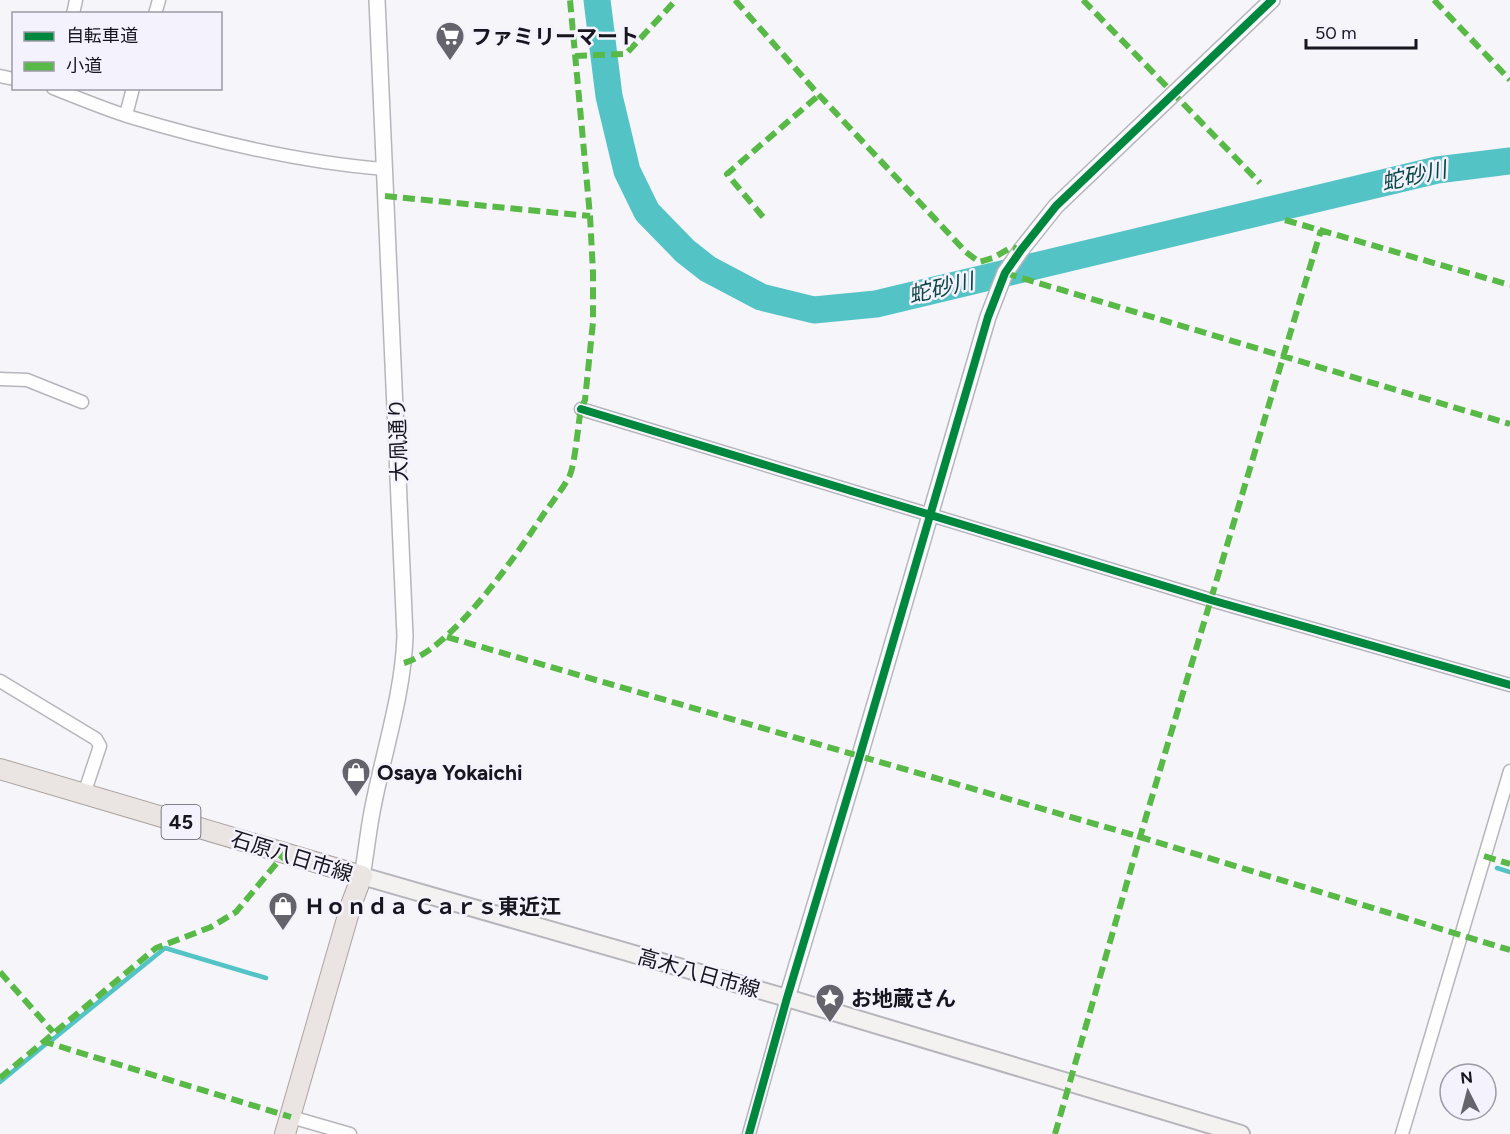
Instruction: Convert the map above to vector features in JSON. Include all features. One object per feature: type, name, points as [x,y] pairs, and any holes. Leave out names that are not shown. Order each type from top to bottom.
[{"type":"main road","name":"石原八日市線","points":[[0,769],[362,876],[351,905],[288,1126]]},
{"type":"main road","name":"高木八日市線","points":[[362,876],[787,998],[1241,1134]]},
{"type":"street","name":"大凧通り","points":[[362,876],[372,811],[404,663],[405,636],[377,0]]},
{"type":"street","points":[[749,1134],[988,317],[1005,273],[1056,206],[1272,0]]},
{"type":"street","points":[[58,90],[126,116],[227,142],[324,162],[384,169]]},
{"type":"street","points":[[126,116],[133,90]]},
{"type":"street","points":[[0,379],[27,380],[81,402]]},
{"type":"street","points":[[580,409],[1211,600],[1510,685]]},
{"type":"street","points":[[0,681],[96,739],[100,746],[84,794]]},
{"type":"street","points":[[1402,1134],[1510,771]]},
{"type":"street","points":[[288,1126],[350,1134]]},
{"type":"waterway","name":"蛇砂川","points":[[597,0],[609,96],[627,171],[647,212],[685,251],[708,269],[761,297],[814,310],[876,304],[1437,170],[1510,161]]},
{"type":"waterway","points":[[1497,868],[1510,872]]},
{"type":"waterway","points":[[52,1040],[165,948],[266,978]]},
{"type":"waterway","points":[[0,1082],[52,1039]]},
{"type":"marked path","points":[[404,663],[423,654],[442,640],[481,600],[516,554],[571,472],[581,409],[585,400],[593,322],[593,272],[570,0]]},
{"type":"marked path","points":[[575,56],[626,54],[676,0]]},
{"type":"marked path","points":[[735,0],[819,95],[966,252],[979,262],[993,258],[1012,247],[1021,250]]},
{"type":"marked path","points":[[1083,0],[1260,183]]},
{"type":"marked path","points":[[1434,0],[1510,80]]},
{"type":"marked path","points":[[763,217],[727,174],[819,95]]},
{"type":"marked path","points":[[385,196],[590,216]]},
{"type":"marked path","points":[[1285,220],[1510,285]]},
{"type":"marked path","points":[[1055,1134],[1140,837],[1321,230]]},
{"type":"marked path","points":[[1005,273],[1510,424]]},
{"type":"marked path","points":[[447,637],[1140,837],[1510,950]]},
{"type":"marked path","points":[[0,1078],[156,948],[211,927],[236,912],[286,852]]},
{"type":"marked path","points":[[1484,856],[1510,864]]},
{"type":"marked path","points":[[0,972],[53,1032]]},
{"type":"marked path","points":[[42,1041],[291,1117]]},
{"type":"cycle path","points":[[749,1134],[988,317],[1005,273],[1056,206],[1272,0]]},
{"type":"cycle path","points":[[581,409],[1211,600],[1510,685]]},
{"type":"place","name":"ファミリーマート","points":[[450,62]]},
{"type":"place","name":"Osaya Yokaichi","points":[[356,798]]},
{"type":"place","name":"Ｈｏｎｄａ Ｃａｒｓ東近江","points":[[283,932]]},
{"type":"place","name":"お地蔵さん","points":[[830,1024]]}]
